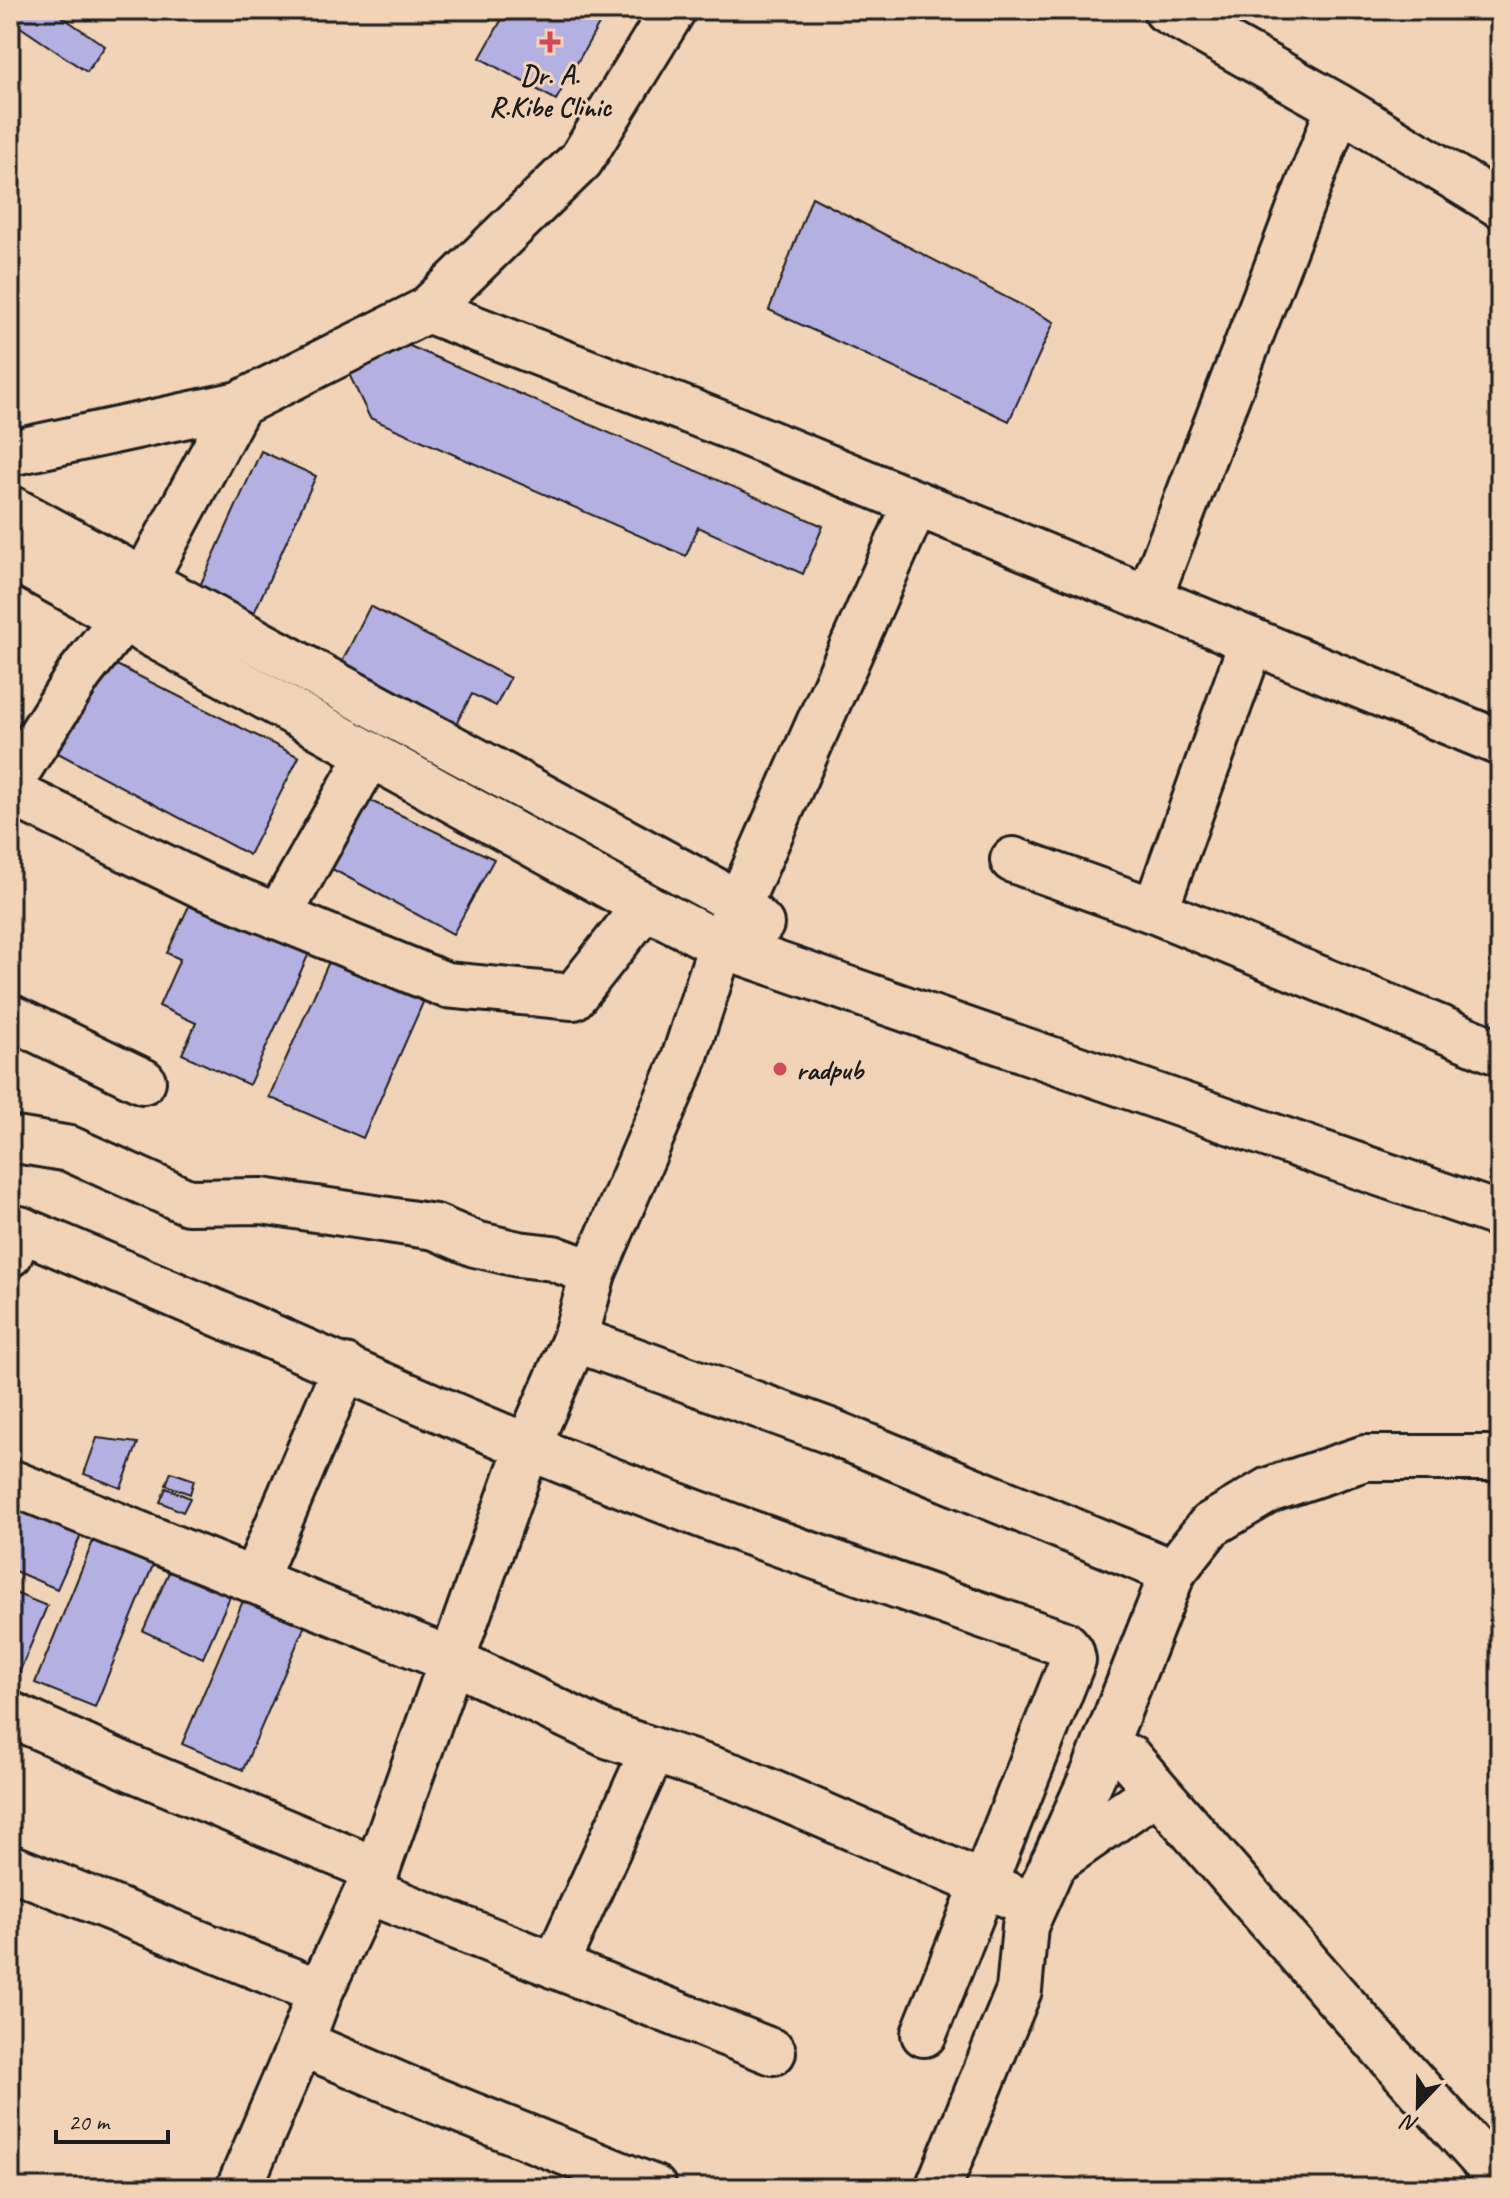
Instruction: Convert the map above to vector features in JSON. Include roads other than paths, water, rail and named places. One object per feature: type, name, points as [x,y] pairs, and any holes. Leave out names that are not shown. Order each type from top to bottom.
[{"type":"street","points":[[10,453],[239,404],[427,310],[581,160],[673,10]]},
{"type":"street","points":[[1166,10],[1339,107],[1500,205]]},
{"type":"street","points":[[1149,598],[1339,107]]},
{"type":"street","points":[[427,310],[728,426],[1500,743]]},
{"type":"street","points":[[10,783],[80,673],[134,599],[239,404]]},
{"type":"street","points":[[239,2188],[320,1992],[372,1880],[528,1446],[575,1339],[593,1273],[682,1065],[721,945],[916,503]]},
{"type":"street","points":[[10,508],[134,599],[370,754],[721,945],[1500,1215]]},
{"type":"street","points":[[10,556],[134,599],[740,904],[819,977]]},
{"type":"street","points":[[1155,911],[1252,641]]},
{"type":"street","points":[[278,917],[370,754]]},
{"type":"street","points":[[10,792],[203,886],[446,985],[573,997],[645,906]]},
{"type":"street","points":[[1013,860],[1155,911],[1500,1053]]},
{"type":"street","points":[[10,1017],[143,1081]]},
{"type":"street","points":[[10,1139],[70,1149],[188,1202],[262,1201],[435,1227],[475,1244],[553,1258],[593,1273]]},
{"type":"street","points":[[10,1254],[20,1229],[528,1446],[798,1550],[1065,1644],[1073,1660],[924,2034]]},
{"type":"street","points":[[575,1339],[827,1430],[1173,1572]]},
{"type":"street","points":[[254,1581],[345,1367]]},
{"type":"street","points":[[938,2188],[1019,1990],[1025,1926],[1104,1748],[1173,1572],[1210,1525],[1269,1490],[1365,1458],[1500,1458]]},
{"type":"street","points":[[10,1482],[451,1660],[607,1735],[735,1777],[1034,1906]]},
{"type":"street","points":[[10,1714],[555,1966],[773,2052]]},
{"type":"street","points":[[1104,1748],[1129,1758],[1500,2179]]},
{"type":"street","points":[[555,1966],[653,1750]]},
{"type":"street","points":[[1051,1864],[1156,1791]]},
{"type":"street","points":[[10,1867],[320,1992]]},
{"type":"street","points":[[301,2043],[654,2188]]},
{"type":"place","name":"Dr. A. R.Kibe Clinic","points":[[550,42]]},
{"type":"place","name":"radpub","points":[[780,1069]]}]
